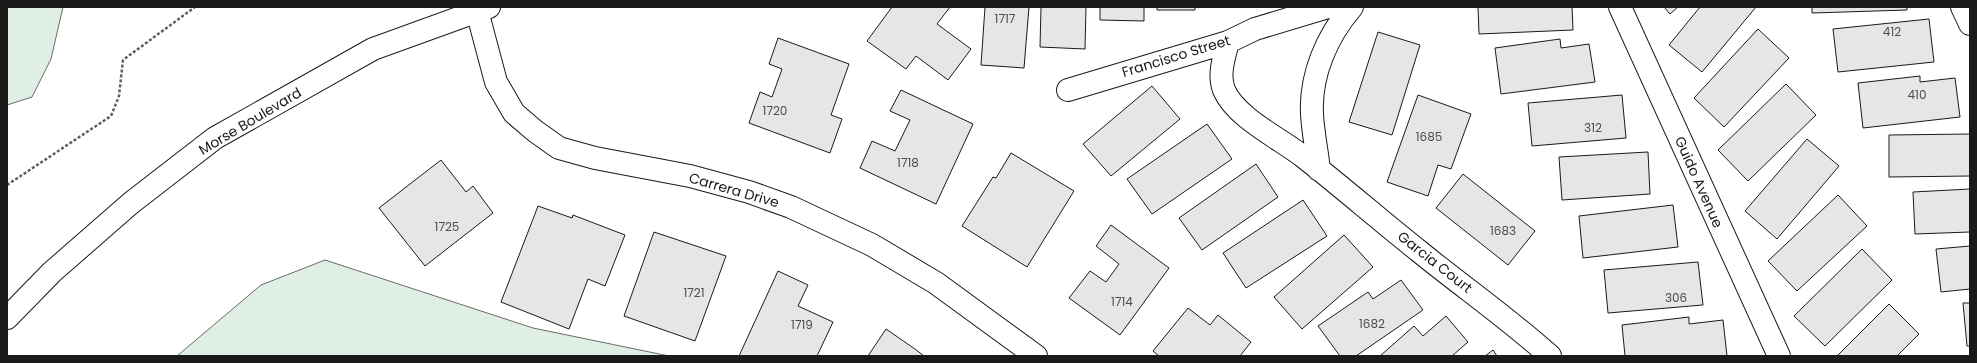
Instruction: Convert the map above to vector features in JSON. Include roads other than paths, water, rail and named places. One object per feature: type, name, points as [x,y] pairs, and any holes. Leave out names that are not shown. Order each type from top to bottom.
[{"type":"street","name":"Francisco Street","points":[[1068,90],[1228,42],[1255,29],[1328,7]]},
{"type":"street","points":[[1319,170],[1312,114],[1315,76],[1326,47],[1339,22],[1352,7]]},
{"type":"street","name":"Guido Avenue","points":[[1620,7],[1779,356]]},
{"type":"street","points":[[1962,7],[1970,24]]},
{"type":"street","name":"Morse Boulevard","points":[[7,318],[52,272],[119,213],[215,138],[373,50],[481,8]]},
{"type":"street","name":"Carrera Drive","points":[[481,8],[496,82],[514,113],[535,131],[560,148],[595,158],[690,176],[791,207],[872,245],[936,283],[1036,356]]},
{"type":"street","name":"Garcia Court","points":[[1228,42],[1222,76],[1224,90],[1233,103],[1247,116],[1319,170],[1420,252],[1500,313],[1550,356]]}]
